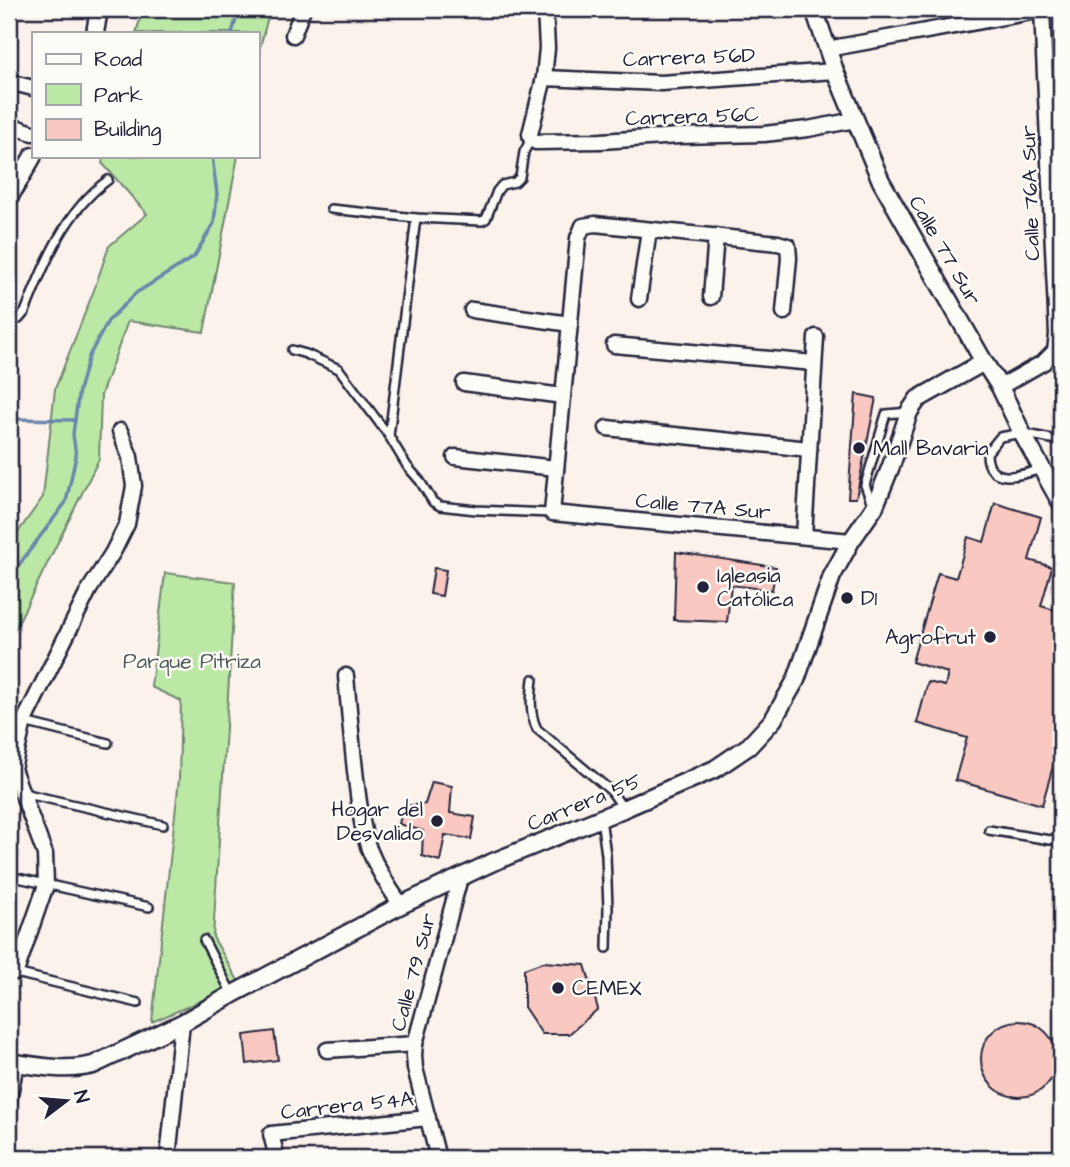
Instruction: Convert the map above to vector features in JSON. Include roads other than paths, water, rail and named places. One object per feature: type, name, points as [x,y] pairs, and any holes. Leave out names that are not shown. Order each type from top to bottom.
[{"type":"street","points":[[95,32],[99,9]]},
{"type":"street","points":[[293,36],[303,9]]},
{"type":"street","points":[[531,139],[544,78],[547,48],[545,9]]},
{"type":"street","name":"Calle 77 Sur","points":[[814,9],[835,71],[881,181],[1000,387],[1061,503]]},
{"type":"street","points":[[827,49],[1046,9]]},
{"type":"street","name":"Calle 76A Sur","points":[[1000,387],[1044,362],[1055,351],[1057,334],[1046,9]]},
{"type":"street","name":"Carrera 56D","points":[[544,78],[661,83],[835,71]]},
{"type":"street","points":[[9,82],[32,88]]},
{"type":"street","name":"Carrera 56C","points":[[531,139],[536,142],[601,141],[764,134],[855,120]]},
{"type":"street","points":[[9,125],[32,133]]},
{"type":"street","points":[[9,198],[32,158]]},
{"type":"street","points":[[552,513],[578,238],[583,226],[595,224],[788,246],[784,312]]},
{"type":"street","points":[[639,299],[649,230]]},
{"type":"street","points":[[711,297],[716,236]]},
{"type":"street","points":[[472,310],[570,324]]},
{"type":"street","points":[[804,536],[816,337]]},
{"type":"street","points":[[614,345],[814,363]]},
{"type":"street","name":"Carrera 55","points":[[12,1062],[61,1069],[93,1065],[182,1023],[401,905],[493,862],[715,769],[749,746],[773,720],[796,680],[832,576],[851,541],[874,508],[909,412],[918,399],[984,362]]},
{"type":"street","points":[[464,383],[563,396]]},
{"type":"street","points":[[607,428],[809,449]]},
{"type":"street","points":[[12,971],[46,885],[45,854],[23,793],[11,769],[24,722],[89,590],[127,524],[134,486],[130,457],[120,431]]},
{"type":"street","points":[[455,457],[556,468]]},
{"type":"street","name":"Calle 77A Sur","points":[[552,513],[851,541]]},
{"type":"street","points":[[346,676],[359,806],[369,849],[387,885],[401,905]]},
{"type":"street","name":"Calle 79 Sur","points":[[438,1158],[414,1055],[460,878]]},
{"type":"street","points":[[168,1158],[182,1023]]},
{"type":"street","points":[[327,1050],[415,1044]]},
{"type":"street","points":[[9,1100],[12,1062]]},
{"type":"street","name":"Carrera 54A","points":[[277,1158],[271,1134],[428,1118]]},
{"type":"lane","points":[[331,209],[415,218],[482,221],[486,219],[502,185],[515,182],[520,177],[524,152],[531,139]]},
{"type":"lane","points":[[9,323],[19,319],[25,312],[53,246],[79,207],[108,180]]},
{"type":"lane","points":[[389,436],[415,218]]},
{"type":"lane","points":[[292,350],[339,369],[389,436],[433,502],[440,506],[476,510],[552,513]]},
{"type":"lane","points":[[1041,469],[1011,477],[993,472],[987,462],[987,453],[1000,437],[1022,433],[1061,441]]},
{"type":"lane","points":[[533,679],[530,700],[537,729],[611,790],[623,809]]},
{"type":"lane","points":[[24,722],[108,743]]},
{"type":"lane","points":[[23,793],[163,825]]},
{"type":"lane","points":[[601,818],[606,855],[607,948]]},
{"type":"lane","points":[[989,830],[1050,840],[1061,836]]},
{"type":"lane","points":[[9,876],[149,907]]},
{"type":"lane","points":[[204,940],[233,994]]},
{"type":"lane","points":[[12,971],[138,1003]]},
{"type":"waterway","points":[[232,32],[239,9]]},
{"type":"waterway","points":[[9,578],[66,502],[76,456],[73,434],[79,390],[89,356],[108,321],[136,293],[194,257],[214,223],[217,194],[212,158]]},
{"type":"waterway","points":[[9,419],[75,420]]},
{"type":"place","name":"Mall Bavaria","points":[[859,448]]},
{"type":"place","name":"Igleasia Católica","points":[[703,587]]},
{"type":"place","name":"D1","points":[[847,598]]},
{"type":"place","name":"Agrofrut","points":[[990,637]]},
{"type":"place","name":"Hogar del Desvalido","points":[[437,821]]},
{"type":"place","name":"CEMEX","points":[[558,988]]},
{"type":"park label","name":"Parque Pitriza","points":[[192,661]]}]
